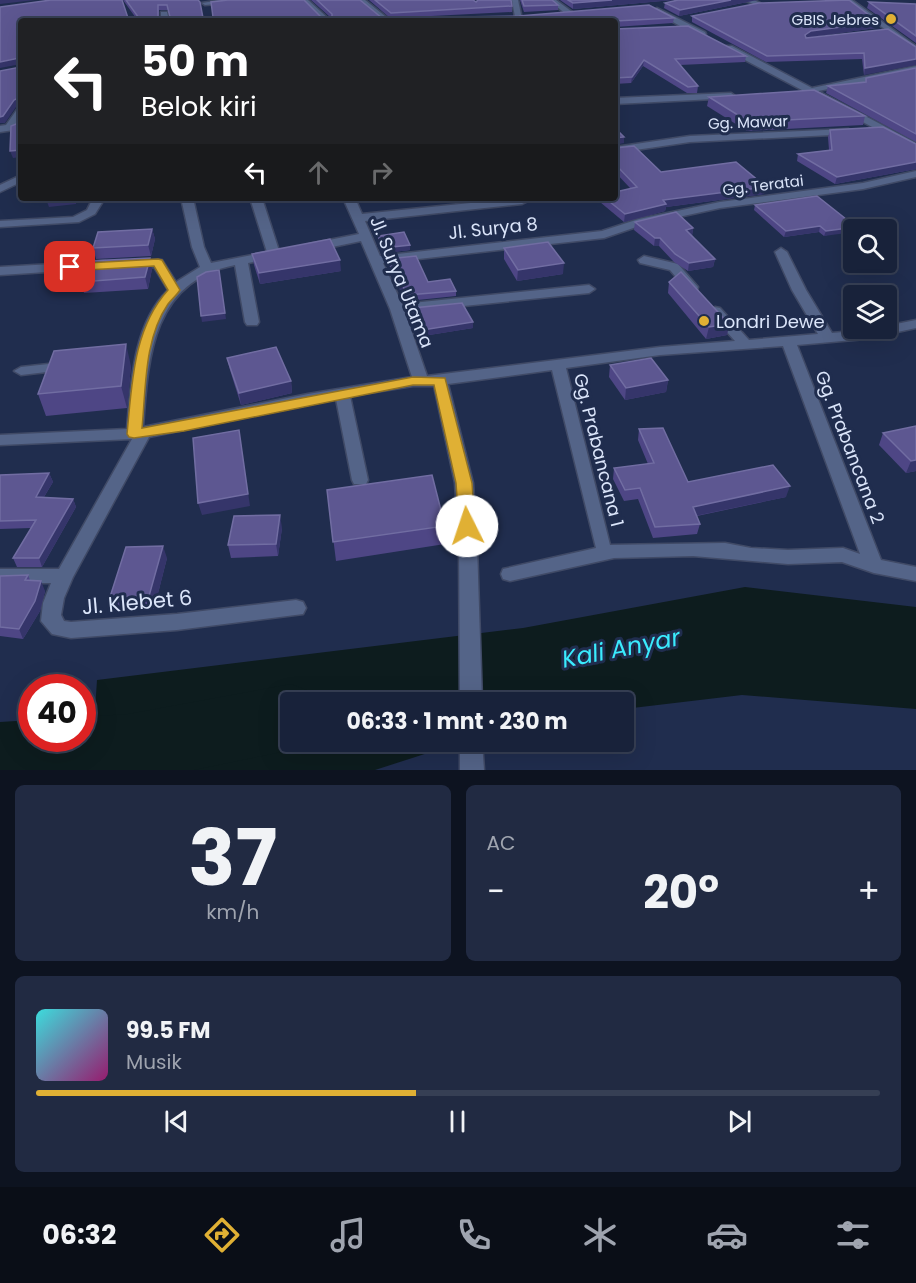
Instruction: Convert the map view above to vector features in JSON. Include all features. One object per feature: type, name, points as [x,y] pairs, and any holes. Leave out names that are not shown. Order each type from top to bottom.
[{"type":"street","points":[[208,15],[203,2],[259,0]]},
{"type":"street","points":[[304,0],[324,18]]},
{"type":"street","points":[[361,0],[383,18]]},
{"type":"street","points":[[515,0],[519,17]]},
{"type":"street","points":[[552,0],[571,15]]},
{"type":"street","points":[[736,8],[760,4],[747,0]]},
{"type":"street","points":[[847,1],[873,4]]},
{"type":"street","points":[[847,1],[916,50]]},
{"type":"street","points":[[668,4],[652,7],[677,24],[689,27],[709,38]]},
{"type":"street","points":[[558,15],[582,14]]},
{"type":"street","points":[[507,17],[530,16]]},
{"type":"street","points":[[677,24],[695,17]]},
{"type":"street","points":[[877,32],[888,30]]},
{"type":"street","points":[[719,43],[916,147]]},
{"type":"street","points":[[794,94],[814,92],[916,69]]},
{"type":"street","points":[[618,100],[747,96]]},
{"type":"street","points":[[5,128],[18,113]]},
{"type":"street","name":"Gg. Mawar","points":[[618,150],[690,139],[884,129]]},
{"type":"street","name":"Gg. Teratai","points":[[615,231],[650,219],[720,205],[825,192],[916,174]]},
{"type":"street","points":[[3,186],[18,179]]},
{"type":"street","points":[[0,224],[69,222],[91,212],[97,201]]},
{"type":"street","points":[[188,201],[198,247],[207,269]]},
{"type":"street","points":[[258,201],[286,252]]},
{"type":"street","name":"Jl. Surya Utama","points":[[350,201],[398,309],[421,380]]},
{"type":"street","points":[[358,218],[522,201]]},
{"type":"street","name":"Jl. Surya 8","points":[[375,260],[596,236],[615,231]]},
{"type":"street","points":[[139,433],[136,359],[163,303],[174,290],[207,269],[366,236]]},
{"type":"street","points":[[781,252],[799,290],[828,339]]},
{"type":"street","points":[[644,260],[674,267],[745,344]]},
{"type":"street","points":[[241,261],[252,322]]},
{"type":"street","points":[[0,271],[155,262],[159,264],[174,290]]},
{"type":"street","points":[[398,309],[589,289]]},
{"type":"street","points":[[0,440],[139,433],[184,426],[342,393],[421,380],[440,381],[660,351],[865,335],[916,324]]},
{"type":"street","name":"Gg. Prabancana 2","points":[[789,342],[874,566]]},
{"type":"street","points":[[21,371],[87,364]]},
{"type":"street","name":"Gg. Prabancana 1","points":[[558,365],[602,543]]},
{"type":"street","points":[[440,381],[464,483],[468,545],[471,692]]},
{"type":"street","points":[[342,393],[360,480]]},
{"type":"street","name":"Jl. Klebet 6","points":[[139,433],[64,576],[50,610],[51,621],[59,628],[71,630],[177,622],[296,608]]},
{"type":"street","points":[[510,574],[596,554],[672,549],[725,550],[751,555],[788,557],[843,555],[874,566],[916,574]]},
{"type":"street","points":[[0,576],[64,576]]},
{"type":"street","points":[[471,752],[472,770]]},
{"type":"water","points":[[745,587],[916,607],[916,709],[742,695],[634,708],[634,692],[280,692],[280,752],[431,752],[375,770],[91,770],[92,752],[96,752],[97,680],[523,628]]},
{"type":"building","points":[[51,0],[122,0],[128,18],[18,18],[18,58],[0,62],[0,7]]},
{"type":"building","points":[[126,0],[198,0],[203,18],[139,18]],"holes":[[[158,5],[167,5],[170,17],[158,17]]]},
{"type":"building","points":[[228,0],[304,0],[321,17],[332,17],[332,14],[317,0],[360,0],[382,18],[203,18],[213,17],[211,2]]},
{"type":"building","points":[[375,0],[473,0],[476,2],[478,0],[511,0],[512,6],[391,13]]},
{"type":"building","points":[[522,0],[552,0],[558,5],[524,6]]},
{"type":"building","points":[[568,0],[612,0],[573,3]]},
{"type":"building","points":[[678,0],[731,0],[680,10],[665,3]]},
{"type":"building","points":[[849,0],[878,22],[811,31],[805,35],[806,38],[888,29],[916,47],[916,59],[865,68],[864,53],[767,56],[692,16],[759,3]]},
{"type":"building","points":[[869,2],[916,4],[916,36]]},
{"type":"building","points":[[649,5],[674,18],[618,21],[618,18],[382,18],[519,16]]},
{"type":"building","points":[[688,26],[746,56],[675,59],[698,86],[688,87],[644,60],[632,77],[618,78],[618,29]]},
{"type":"building","points":[[18,68],[18,98],[0,117],[0,71]]},
{"type":"building","points":[[916,68],[916,134],[828,86],[866,82],[866,78]]},
{"type":"building","points":[[814,90],[865,116],[749,122],[709,97]]},
{"type":"building","points":[[18,123],[18,150],[10,151],[11,126]]},
{"type":"building","points":[[883,127],[916,144],[916,162],[837,177],[798,154],[832,150],[830,130]]},
{"type":"building","points":[[634,146],[661,172],[736,162],[766,187],[663,200],[666,204],[625,214],[609,201],[618,201],[618,191],[637,187],[618,167],[618,148]]},
{"type":"building","points":[[817,196],[846,219],[843,219],[843,229],[826,231],[820,226],[786,231],[755,205]]},
{"type":"building","points":[[676,212],[693,228],[686,230],[715,259],[689,263],[675,254],[660,238],[655,238],[635,222]]},
{"type":"building","points":[[152,229],[148,245],[93,248],[98,232]]},
{"type":"building","points":[[404,232],[410,245],[383,248],[378,236]]},
{"type":"building","points":[[330,239],[340,260],[259,273],[252,254]]},
{"type":"building","points":[[548,242],[564,263],[518,270],[504,248]]},
{"type":"building","points":[[416,256],[428,282],[450,279],[456,291],[407,295],[388,259]]},
{"type":"building","points":[[150,258],[145,277],[81,282],[88,261]]},
{"type":"building","points":[[219,270],[225,313],[201,316],[197,277],[206,272]]},
{"type":"building","points":[[681,272],[729,324],[709,327],[669,282]]},
{"type":"building","points":[[462,303],[473,322],[423,330],[413,308]]},
{"type":"building","points":[[126,344],[121,386],[38,394],[54,351]]},
{"type":"building","points":[[276,347],[291,381],[239,393],[227,358]]},
{"type":"building","points":[[651,358],[668,380],[626,388],[610,365]]},
{"type":"building","points":[[916,426],[916,460],[911,461],[883,433]]},
{"type":"building","points":[[663,428],[688,482],[773,465],[790,486],[693,507],[700,524],[655,527],[640,488],[625,490],[614,468],[654,463],[639,429]]},
{"type":"building","points":[[239,430],[248,494],[198,503],[193,438]]},
{"type":"building","points":[[49,473],[36,497],[73,499],[39,558],[13,558],[36,520],[0,521],[0,475]]},
{"type":"building","points":[[432,475],[445,526],[333,542],[327,490]]},
{"type":"building","points":[[280,515],[276,544],[228,545],[234,516]]},
{"type":"building","points":[[163,546],[149,596],[110,597],[126,547]]},
{"type":"building","points":[[28,575],[25,580],[41,581],[35,601],[19,629],[0,627],[0,576]]},
{"type":"waterway","name":"Kali Anyar","points":[[0,757],[128,749],[280,719]]},
{"type":"place","name":"GBIS Jebres","points":[[891,19]]},
{"type":"place","name":"Londri Dewe","points":[[704,321]]},
{"type":"route","points":[[70,267],[158,263],[174,290],[163,303],[154,320],[142,358],[134,434],[369,388],[421,380],[440,381],[464,483],[467,526]]}]
